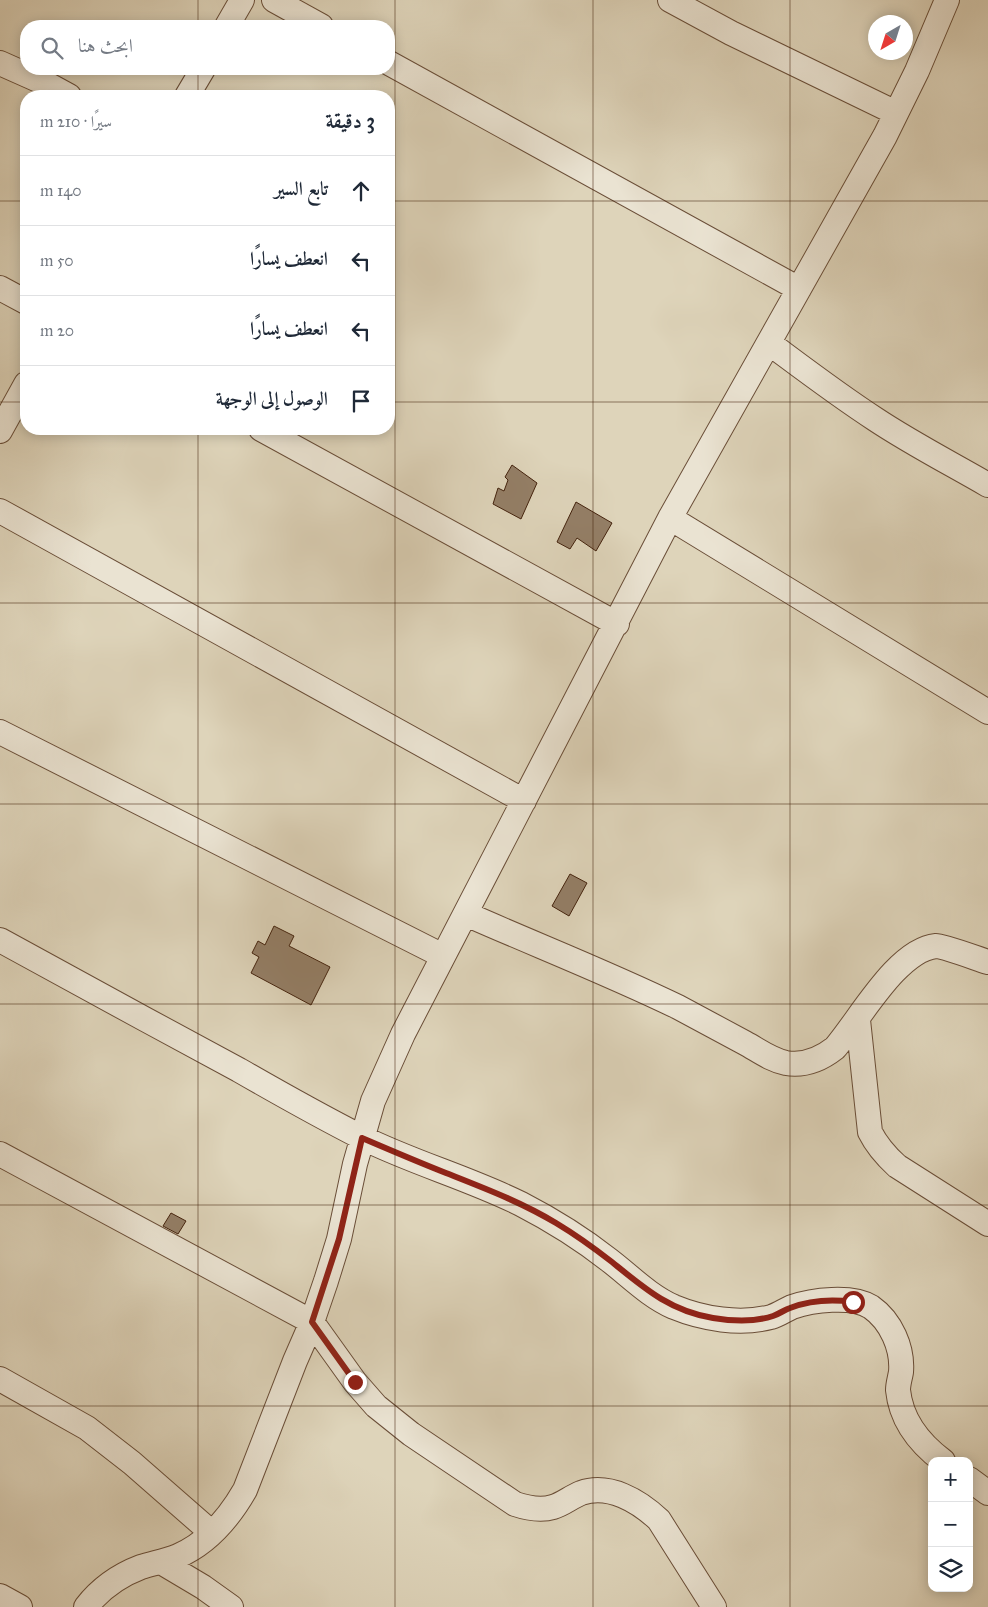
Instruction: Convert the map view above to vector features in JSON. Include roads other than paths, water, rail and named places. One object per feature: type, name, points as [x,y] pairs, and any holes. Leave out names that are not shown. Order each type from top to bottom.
[{"type":"street","points":[[230,20],[242,0]]},
{"type":"street","points":[[274,0],[310,20]]},
{"type":"street","points":[[670,0],[731,33],[896,113]]},
{"type":"street","points":[[86,1607],[107,1586],[124,1575],[179,1555],[197,1545],[212,1533],[236,1506],[245,1490],[312,1322],[339,1239],[362,1138],[377,1093],[404,1034],[670,518],[896,113],[917,71],[947,0]]},
{"type":"street","points":[[0,63],[20,72]]},
{"type":"street","points":[[395,66],[799,289]]},
{"type":"street","points":[[27,75],[58,90]]},
{"type":"street","points":[[191,90],[199,75]]},
{"type":"street","points":[[0,288],[20,299]]},
{"type":"street","points":[[769,343],[876,419],[932,454],[988,484]]},
{"type":"street","points":[[0,431],[20,395]]},
{"type":"street","points":[[272,435],[617,624]]},
{"type":"street","points":[[0,511],[524,801]]},
{"type":"street","points":[[670,518],[988,712]]},
{"type":"street","points":[[0,732],[443,956]]},
{"type":"street","points":[[466,914],[632,985],[703,1020],[772,1058],[786,1063],[801,1063],[815,1060],[835,1048],[858,1020],[893,971],[909,958],[926,949],[938,946],[988,962]]},
{"type":"street","points":[[0,940],[362,1138],[484,1187],[556,1223],[584,1241],[654,1296],[674,1306],[694,1314],[714,1318],[753,1320],[772,1316],[796,1306],[820,1300],[837,1300],[869,1305],[890,1327],[897,1341],[901,1372],[898,1388],[906,1419],[923,1445],[938,1457]]},
{"type":"street","points":[[858,1020],[870,1132],[877,1145],[897,1166],[988,1224]]},
{"type":"street","points":[[0,1154],[312,1322],[355,1382],[376,1406],[411,1434],[515,1504],[544,1509],[553,1507],[582,1493],[600,1491],[633,1499],[659,1520],[714,1607]]},
{"type":"street","points":[[0,1378],[87,1428],[132,1463],[212,1533]]},
{"type":"street","points":[[973,1483],[988,1493]]},
{"type":"street","points":[[161,1562],[203,1587],[231,1607]]},
{"type":"street","points":[[0,1596],[20,1607]]}]
